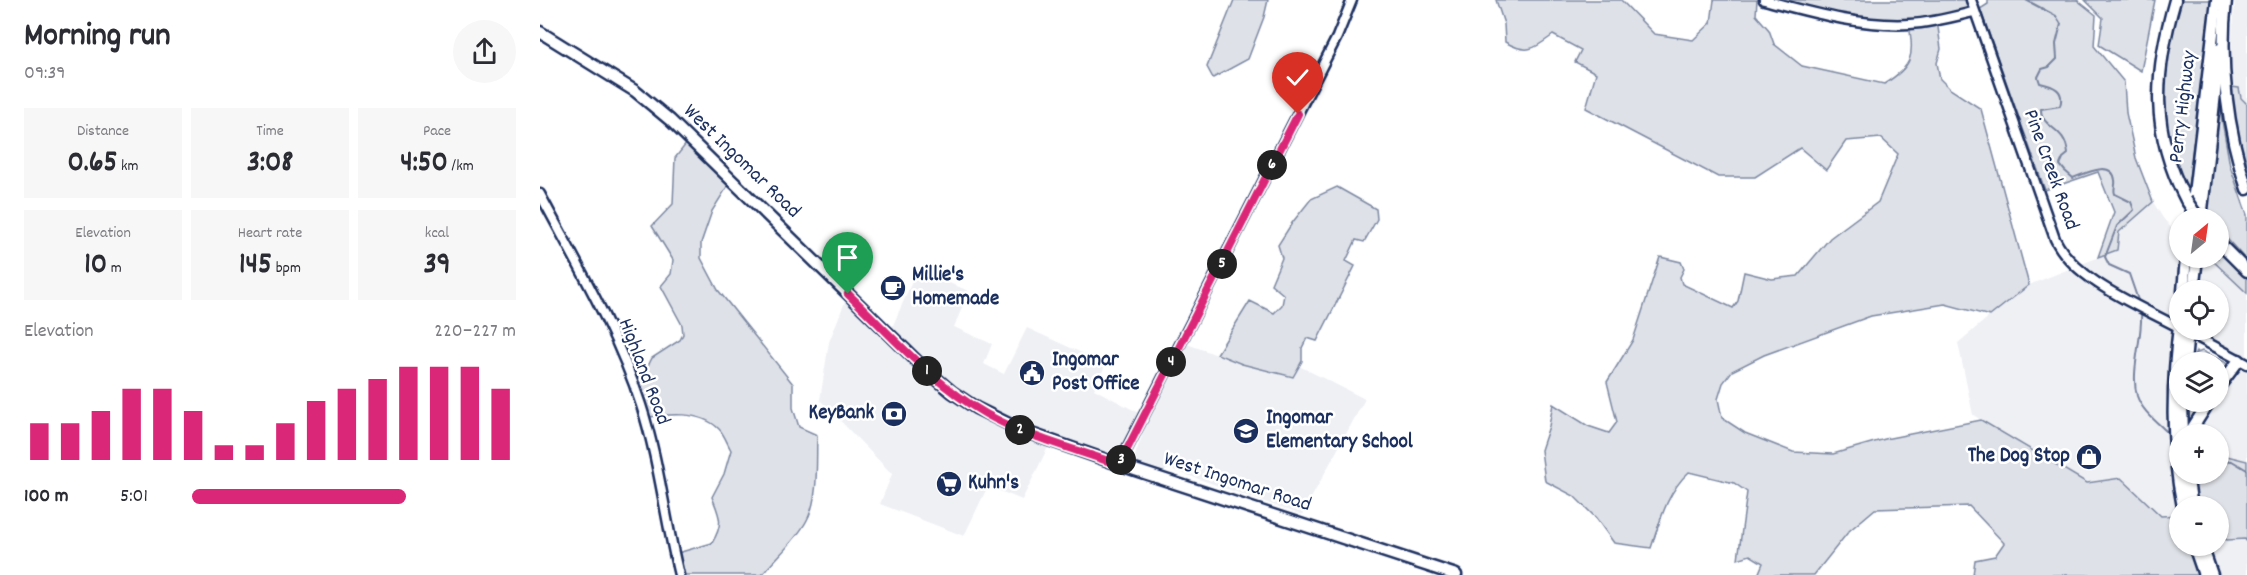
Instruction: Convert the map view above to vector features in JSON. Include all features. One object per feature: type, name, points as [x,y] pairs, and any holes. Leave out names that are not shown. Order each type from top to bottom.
[{"type":"main road","points":[[2175,0],[2162,56],[2158,105],[2167,156],[2186,200],[2192,208]]},
{"type":"main road","name":"Perry Highway","points":[[2192,208],[2217,0]]},
{"type":"main road","name":"Perry Highway","points":[[2201,208],[2226,0]]},
{"type":"main road","points":[[2223,22],[2225,78],[2230,120],[2247,189]]},
{"type":"main road","name":"West Ingomar Road","points":[[540,32],[635,91],[670,120],[925,369],[952,392],[985,414],[1012,427],[1119,465],[1456,575]]},
{"type":"main road","points":[[2229,253],[2247,271]]},
{"type":"main road","points":[[2181,340],[2173,395],[2176,468],[2181,496]]},
{"type":"main road","points":[[2229,377],[2243,362]]},
{"type":"main road","points":[[2197,556],[2204,575]]},
{"type":"main road","points":[[2205,556],[2212,575]]},
{"type":"street","points":[[1119,465],[1337,37],[1352,0]]},
{"type":"street","points":[[1764,0],[1812,12],[1893,24],[1924,22],[1973,12]]},
{"type":"street","name":"Pine Creek Road","points":[[1971,0],[1973,12],[2058,244],[2075,267],[2125,298],[2169,320]]},
{"type":"street","name":"Highland Road","points":[[540,194],[618,346],[640,404],[679,575]]},
{"type":"street","name":"Pine Creek Road","points":[[2205,340],[2243,362]]},
{"type":"shaded area","points":[[1234,0],[1268,0],[1248,59],[1213,78],[1207,67]]},
{"type":"shaded area","points":[[1496,0],[1621,0],[1654,34],[1693,40],[1711,23],[1714,0],[1757,0],[1756,15],[1769,30],[1774,44],[1802,66],[1884,84],[1901,72],[1909,60],[1911,45],[1909,24],[1879,23],[1764,0],[1971,0],[1973,12],[1937,20],[1941,49],[1937,63],[1940,79],[1950,89],[1981,109],[2029,285],[1990,316],[1945,304],[1871,316],[1764,355],[1732,371],[1723,383],[1718,399],[1722,418],[1745,433],[1793,452],[1833,454],[1885,439],[1981,420],[2087,483],[2121,478],[2161,516],[2169,516],[2169,556],[2197,556],[2204,575],[1973,575],[1975,560],[1995,556],[2004,543],[1969,506],[1875,509],[1849,531],[1814,575],[1758,575],[1763,563],[1750,555],[1738,559],[1747,492],[1734,483],[1689,472],[1670,498],[1651,548],[1614,543],[1596,518],[1574,496],[1545,481],[1541,450],[1553,404],[1588,426],[1609,433],[1617,422],[1607,382],[1633,340],[1660,257],[1681,262],[1684,269],[1680,277],[1682,284],[1733,308],[1738,301],[1744,272],[1772,279],[1798,276],[1830,238],[1878,202],[1898,154],[1881,138],[1846,141],[1826,170],[1800,148],[1755,177],[1718,177],[1586,108],[1596,73],[1575,62],[1581,50],[1553,35],[1530,49],[1513,46],[1505,42],[1504,24]]},
{"type":"shaded area","points":[[1988,0],[2077,0],[2096,15],[2094,46],[2124,82],[2126,113],[2136,158],[2153,202],[2119,232],[2117,250],[2098,257],[2114,212],[2098,172],[2045,190],[1980,9],[1988,4]]},
{"type":"shaded area","points":[[2085,0],[2155,0],[2141,71],[2099,45],[2103,18]]},
{"type":"shaded area","points":[[2181,0],[2211,0],[2188,188],[2176,167],[2169,144],[2164,96],[2170,47]]},
{"type":"shaded area","points":[[2235,0],[2247,0],[2247,104],[2241,98],[2239,88],[2231,87]]},
{"type":"shaded area","points":[[2231,87],[2239,88],[2241,98],[2247,104],[2247,171],[2233,113]]},
{"type":"shaded area","points":[[2220,109],[2230,166],[2247,215],[2247,261],[2229,241],[2229,208],[2208,208]]},
{"type":"shaded area","points":[[690,139],[732,179],[712,211],[701,243],[701,258],[718,290],[793,384],[793,408],[799,427],[817,435],[816,479],[811,511],[798,534],[762,575],[679,575],[674,554],[712,543],[716,536],[720,520],[712,497],[724,474],[731,450],[719,429],[702,419],[683,415],[644,418],[632,382],[645,372],[652,358],[680,340],[683,334],[682,325],[661,286],[671,274],[673,260],[652,226],[673,204],[675,158]]},
{"type":"shaded area","points":[[1337,187],[1376,209],[1377,219],[1364,242],[1356,240],[1346,261],[1355,266],[1317,341],[1307,338],[1302,348],[1302,361],[1293,377],[1242,364],[1217,354],[1250,301],[1274,313],[1282,305],[1284,295],[1271,284],[1282,258],[1278,245],[1311,199]]},
{"type":"shaded area","points":[[2153,202],[2169,225],[2169,268],[2184,268],[2182,280],[2169,280],[2169,340],[2177,340],[2176,352],[2169,352],[2169,412],[2176,412],[2177,424],[2169,424],[2169,484],[2178,484],[2178,496],[2169,496],[2169,516],[2161,517],[2121,478],[2087,483],[1973,415],[1958,343],[2024,287],[2117,250],[2119,232]]},
{"type":"shaded area","points":[[2229,252],[2247,271],[2247,293],[2221,268],[2229,268]]},
{"type":"shaded area","points":[[2196,268],[2221,268],[2247,293],[2247,461],[2229,456],[2229,424],[2195,424],[2203,412],[2229,412],[2229,373],[2238,360],[2229,355],[2229,352],[2225,352],[2205,340],[2229,340],[2229,280],[2194,280]]},
{"type":"shaded area","points":[[917,270],[969,291],[954,327],[992,344],[984,364],[1004,374],[1027,328],[1106,364],[1094,389],[1139,413],[1116,458],[1017,423],[958,389],[928,366],[891,330]]},
{"type":"shaded area","points":[[848,294],[947,388],[1051,441],[1022,500],[988,486],[964,536],[880,504],[892,474],[820,400],[829,342]]},
{"type":"shaded area","name":"Ingomar Elementary School","points":[[1187,344],[1242,364],[1293,377],[1299,366],[1365,399],[1302,515],[1170,469],[1164,471],[1133,461],[1146,425]]},
{"type":"shaded area","points":[[2188,412],[2196,412],[2191,419],[2188,418]]},
{"type":"shaded area","points":[[2229,456],[2247,461],[2247,542],[2245,539],[2229,540],[2229,496],[2190,496],[2189,484],[2229,484]]},
{"type":"shaded area","points":[[2246,539],[2247,575],[2212,575],[2205,556],[2229,556],[2229,540]]},
{"type":"waterway","points":[[2026,0],[2056,16],[2061,24],[2056,44],[2057,59],[2049,67],[2042,69],[2038,77],[2040,83],[2054,87],[2060,92],[2060,106],[2041,109],[2045,121],[2059,133],[2066,145],[2068,154],[2060,165],[2073,178],[2090,171],[2109,170],[2115,180],[2115,194],[2131,202],[2134,210],[2117,226],[2105,257],[2109,265],[2129,274],[2139,303]]},
{"type":"waterway","points":[[2141,312],[2135,376],[2137,396],[2146,411],[2167,432]]},
{"type":"waterway","points":[[2229,461],[2247,470]]},
{"type":"place","name":"Millie's Homemade","points":[[893,288]]},
{"type":"place","name":"Ingomar Post Office","points":[[1032,373]]},
{"type":"place","name":"KeyBank","points":[[894,414]]},
{"type":"place","name":"Ingomar Elementary School","points":[[1246,431]]},
{"type":"place","name":"The Dog Stop","points":[[2089,457]]},
{"type":"place","name":"Kuhn's","points":[[949,484]]},
{"type":"route","points":[[848,294],[925,369],[952,392],[985,414],[1012,427],[1119,465],[1298,114]]}]
